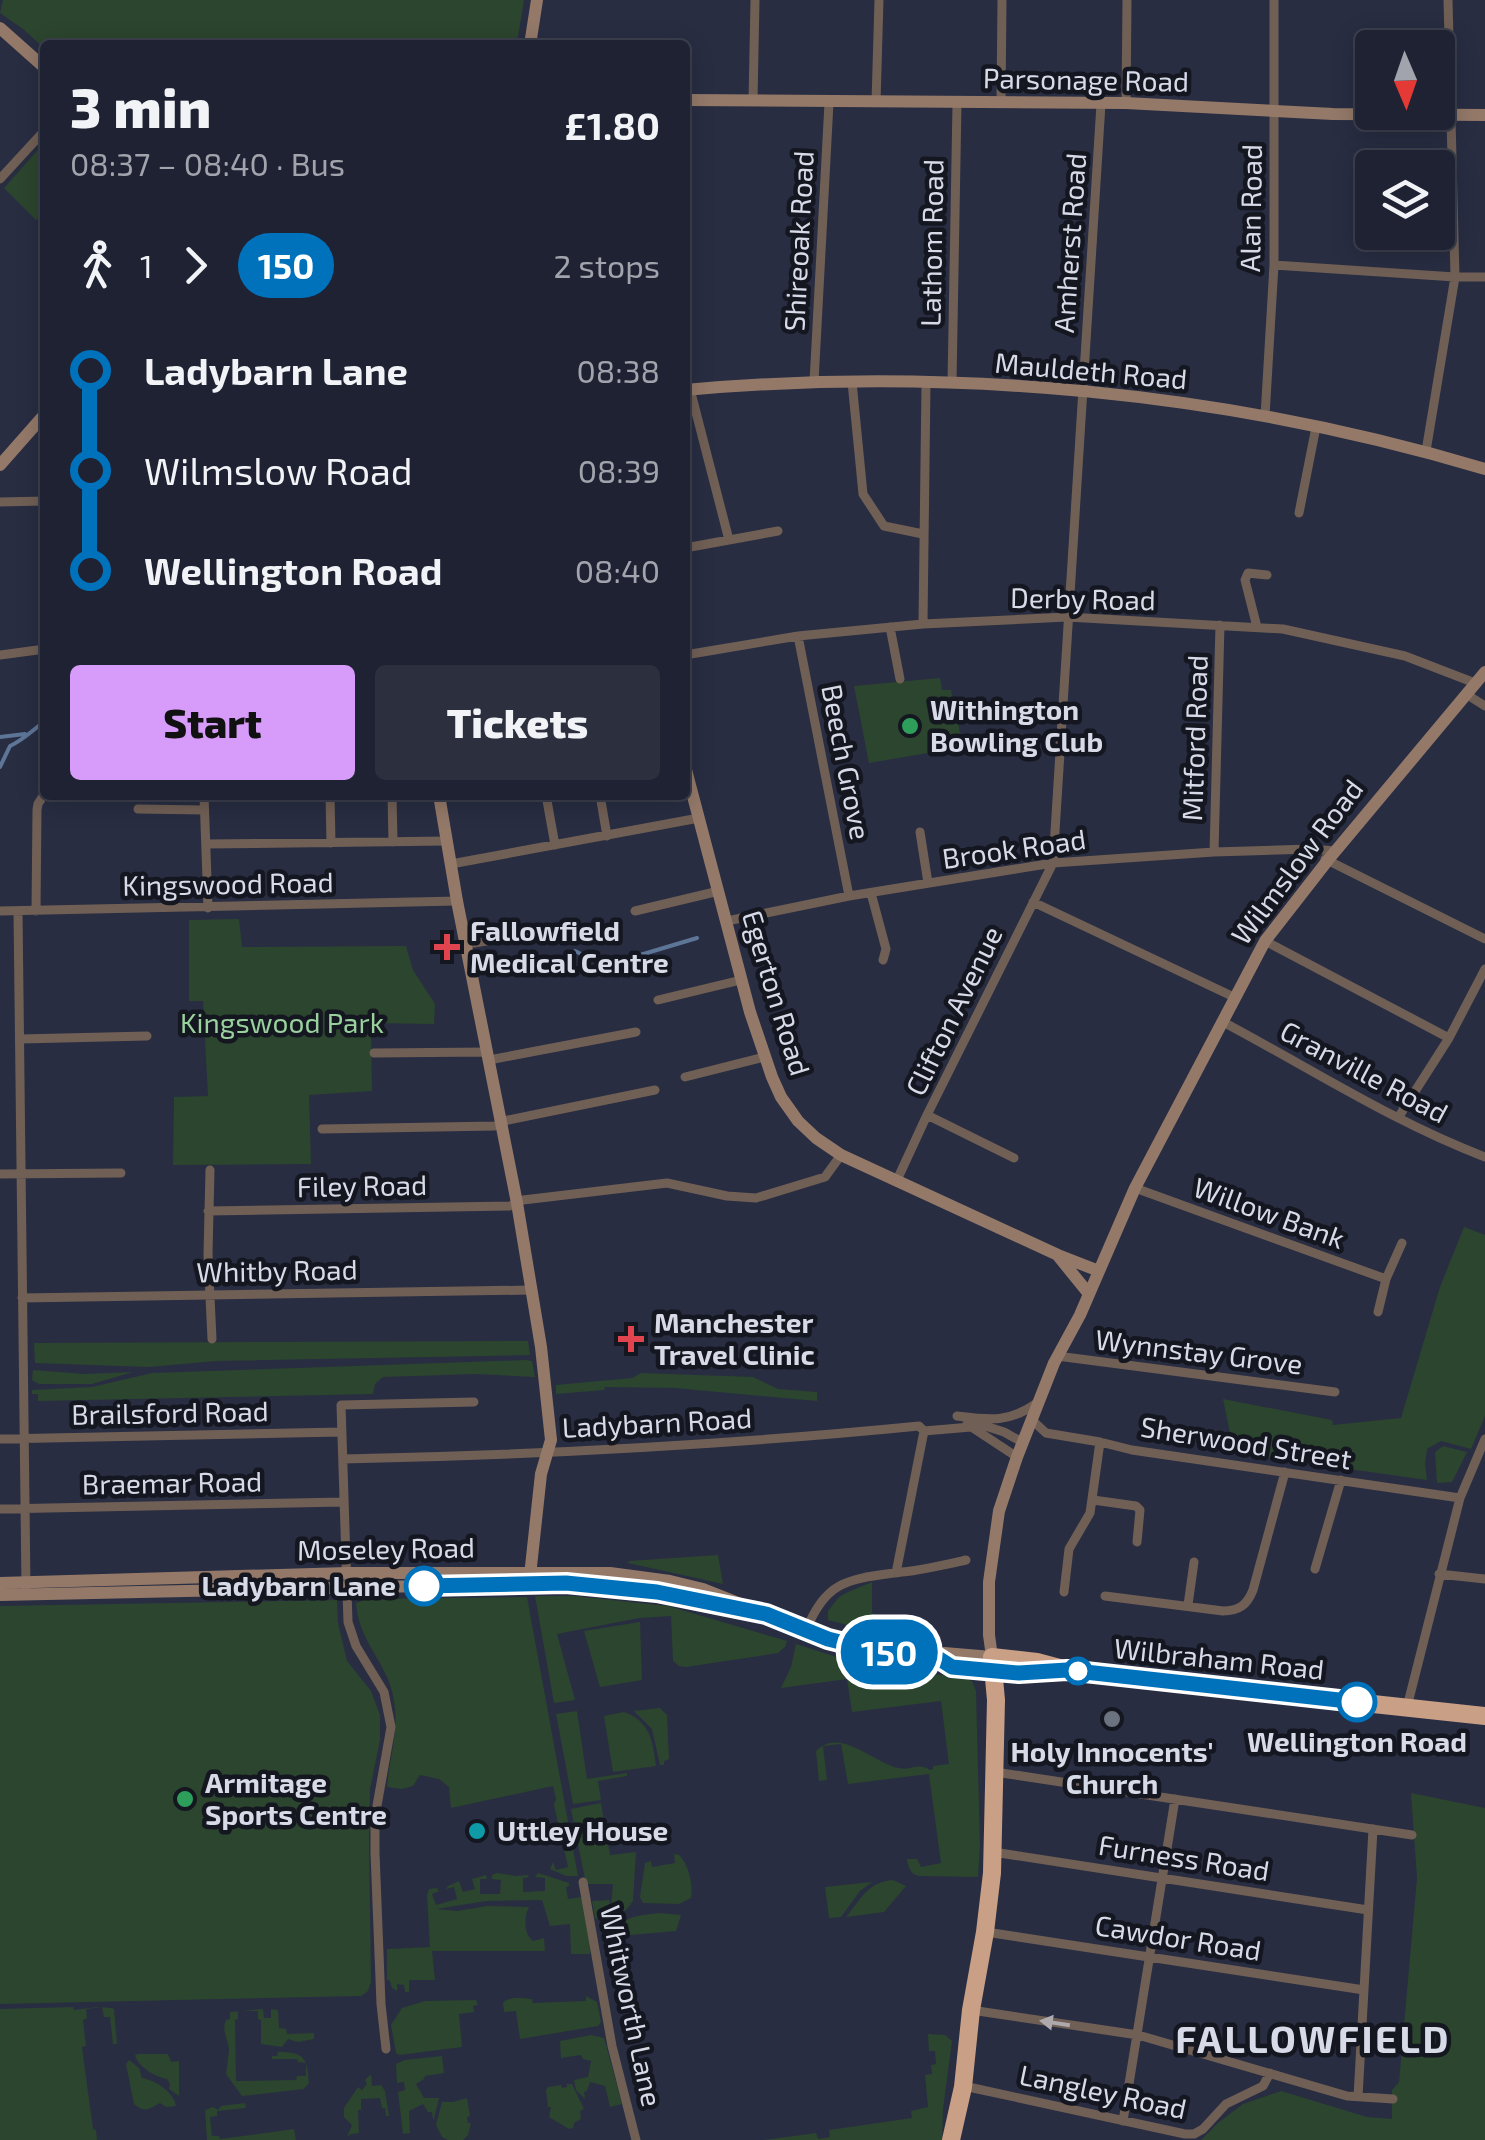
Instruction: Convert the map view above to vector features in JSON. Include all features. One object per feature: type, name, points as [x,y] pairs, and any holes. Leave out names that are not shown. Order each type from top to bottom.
[{"type":"highway","name":"Wilbraham Road","points":[[993,1664],[1034,1673],[1067,1670],[1485,1716]]},
{"type":"highway","name":"Wilmslow Road","points":[[951,2140],[963,2088],[993,1852],[993,1664]]},
{"type":"street","points":[[531,40],[537,0]]},
{"type":"street","points":[[752,101],[755,0]]},
{"type":"street","points":[[876,102],[879,0]]},
{"type":"street","points":[[1001,102],[1002,0]]},
{"type":"street","points":[[1126,104],[1127,0]]},
{"type":"street","name":"Alan Road","points":[[1265,416],[1274,265],[1274,0]]},
{"type":"street","points":[[1448,0],[1449,30]]},
{"type":"street","points":[[0,28],[40,64]]},
{"type":"street","name":"Parsonage Road","points":[[690,100],[1126,104],[1355,114]]},
{"type":"street","name":"Shireoak Road","points":[[814,382],[829,103]]},
{"type":"street","name":"Lathom Road","points":[[952,383],[957,103]]},
{"type":"street","name":"Amherst Road","points":[[1053,863],[1102,104]]},
{"type":"street","name":"Parsonage Road","points":[[1455,116],[1485,114]]},
{"type":"street","points":[[1426,452],[1455,277],[1450,130]]},
{"type":"street","points":[[0,179],[40,135]]},
{"type":"street","points":[[1274,265],[1485,277]]},
{"type":"street","points":[[852,382],[863,494],[884,526],[923,534]]},
{"type":"street","name":"Mauldeth Road","points":[[690,390],[852,382],[952,383],[1084,392],[1265,416],[1485,469]]},
{"type":"street","points":[[923,624],[926,383]]},
{"type":"street","points":[[690,397],[729,540]]},
{"type":"street","points":[[0,466],[40,420]]},
{"type":"street","points":[[1299,514],[1316,427]]},
{"type":"street","points":[[0,502],[40,501]]},
{"type":"street","points":[[690,547],[778,531]]},
{"type":"street","points":[[1257,626],[1245,580],[1248,574],[1267,575]]},
{"type":"street","name":"Derby Road","points":[[690,654],[798,636],[923,624],[1067,617],[1257,626],[1405,656],[1470,689],[1485,706]]},
{"type":"street","name":"Mitford Road","points":[[1214,852],[1220,626]]},
{"type":"street","points":[[890,627],[900,679]]},
{"type":"street","name":"Beech Grove","points":[[798,636],[849,896]]},
{"type":"street","points":[[0,655],[40,650]]},
{"type":"street","name":"Wilmslow Road","points":[[993,1664],[989,1635],[992,1556],[999,1511],[1037,1403],[1136,1188],[1265,941],[1485,672]]},
{"type":"street","name":"Egerton Road","points":[[690,785],[764,1057],[789,1110],[816,1138],[842,1155],[1058,1255],[1099,1270]]},
{"type":"street","points":[[36,911],[36,810],[41,800]]},
{"type":"street","points":[[204,800],[208,908]]},
{"type":"street","points":[[330,800],[331,843]]},
{"type":"street","points":[[392,800],[393,842]]},
{"type":"street","points":[[440,800],[541,1347],[551,1440],[541,1474],[529,1578]]},
{"type":"street","points":[[547,800],[556,845]]},
{"type":"street","points":[[601,800],[608,836]]},
{"type":"street","points":[[138,809],[204,810]]},
{"type":"street","points":[[451,864],[699,818]]},
{"type":"street","points":[[920,832],[928,884]]},
{"type":"street","points":[[206,844],[448,842]]},
{"type":"street","name":"Brook Road","points":[[727,921],[870,892],[1053,863],[1310,849],[1332,856]]},
{"type":"street","points":[[1332,856],[1485,939]]},
{"type":"street","name":"Clifton Avenue","points":[[898,1180],[1053,863]]},
{"type":"street","points":[[635,911],[720,891]]},
{"type":"street","points":[[870,892],[886,949],[883,960]]},
{"type":"street","name":"Kingswood Road","points":[[0,910],[457,901]]},
{"type":"street","points":[[1034,902],[1236,998]]},
{"type":"street","points":[[18,910],[26,1588]]},
{"type":"street","points":[[466,944],[566,930]]},
{"type":"street","points":[[1265,941],[1449,1038]]},
{"type":"street","points":[[1398,1118],[1449,1038],[1485,970]]},
{"type":"street","points":[[658,1000],[741,980]]},
{"type":"street","name":"Granville Road","points":[[1223,1022],[1398,1118],[1485,1157]]},
{"type":"street","points":[[374,1053],[488,1056],[636,1032]]},
{"type":"street","points":[[20,1039],[147,1036]]},
{"type":"street","points":[[685,1076],[764,1057]]},
{"type":"street","points":[[322,1129],[495,1126],[655,1090]]},
{"type":"street","points":[[927,1115],[1010,1156],[1000,1166]]},
{"type":"street","name":"Filey Road","points":[[208,1211],[510,1206],[523,1200],[667,1184],[756,1198],[825,1178],[842,1155]]},
{"type":"street","points":[[210,1170],[212,1339]]},
{"type":"street","points":[[0,1174],[121,1172]]},
{"type":"street","name":"Willow Bank","points":[[1136,1188],[1386,1279]]},
{"type":"street","points":[[1378,1312],[1386,1279],[1402,1243]]},
{"type":"street","name":"Egerton Road","points":[[1058,1255],[1089,1294]]},
{"type":"street","name":"Whitby Road","points":[[22,1298],[532,1290]]},
{"type":"street","name":"Wynnstay Grove","points":[[1057,1356],[1335,1392]]},
{"type":"street","points":[[386,2048],[375,1818],[391,1727],[384,1692],[353,1639],[348,1622],[341,1405],[474,1402]]},
{"type":"street","points":[[956,1416],[1006,1419],[1037,1403]]},
{"type":"street","points":[[956,1416],[1016,1456]]},
{"type":"street","points":[[956,1416],[1022,1442]]},
{"type":"street","name":"Sherwood Street","points":[[1032,1420],[1046,1434],[1132,1450],[1460,1498]]},
{"type":"street","name":"Ladybarn Road","points":[[343,1460],[475,1457],[736,1442],[919,1426],[924,1431],[971,1427]]},
{"type":"street","points":[[896,1573],[924,1431]]},
{"type":"street","name":"Brailsford Road","points":[[0,1439],[342,1432]]},
{"type":"street","points":[[1407,1707],[1460,1498],[1485,1439]]},
{"type":"street","points":[[1064,1592],[1069,1550],[1093,1500],[1100,1442]]},
{"type":"street","points":[[1106,1596],[1234,1611],[1245,1605],[1286,1472]]},
{"type":"street","points":[[1316,1569],[1342,1480]]},
{"type":"street","points":[[1093,1500],[1136,1506],[1141,1513],[1137,1542]]},
{"type":"street","name":"Braemar Road","points":[[0,1509],[344,1502]]},
{"type":"street","points":[[806,1631],[814,1611],[834,1589],[858,1578],[966,1560]]},
{"type":"street","points":[[1188,1605],[1194,1562]]},
{"type":"street","points":[[1440,1574],[1485,1579]]},
{"type":"street","name":"Moseley Road","points":[[0,1595],[26,1588],[529,1578],[657,1592],[766,1614],[828,1639],[875,1650],[938,1658],[944,1652],[993,1664]]},
{"type":"street","name":"Moseley Road","points":[[0,1582],[26,1588]]},
{"type":"street","points":[[994,1772],[1412,1835]]},
{"type":"street","points":[[1123,2121],[1176,1799]]},
{"type":"street","points":[[1358,2097],[1372,1829]]},
{"type":"street","name":"Furness Road","points":[[993,1852],[1368,1910]]},
{"type":"street","name":"Whitworth Lane","points":[[583,1882],[612,2046],[636,2140]]},
{"type":"street","name":"Cawdor Road","points":[[985,1932],[1364,1990]]},
{"type":"street","points":[[972,2010],[1138,2036],[1347,2096],[1392,2098]]},
{"type":"street","name":"Langley Road","points":[[963,2088],[1194,2134],[1226,2104],[1262,2086],[1270,2074]]},
{"type":"green space","points":[[3,0],[524,0],[517,40],[40,40],[40,44],[0,13]]},
{"type":"green space","points":[[40,148],[40,217],[36,220],[4,188]]},
{"type":"green space","name":"Withington Bowling Club","points":[[940,678],[942,690],[951,690],[963,747],[869,763],[854,686]]},
{"type":"green space","name":"Kingswood Park","points":[[239,919],[242,947],[406,946],[413,970],[435,1004],[434,1024],[371,1023],[372,1091],[309,1095],[311,1164],[173,1165],[174,1097],[208,1096],[203,1001],[189,1001],[189,920]]},
{"type":"green space","points":[[1464,1227],[1485,1235],[1485,1416],[1471,1449],[1441,1441],[1427,1449],[1427,1480],[1234,1453],[1223,1399],[1332,1420],[1333,1425],[1401,1418],[1440,1287]]},
{"type":"green space","points":[[528,1341],[530,1355],[216,1361],[149,1367],[35,1363],[34,1343]]},
{"type":"green space","points":[[532,1361],[535,1377],[383,1377],[375,1384],[373,1394],[38,1401],[38,1394],[32,1394],[32,1390],[92,1387],[152,1373]]},
{"type":"green space","points":[[33,1370],[133,1372],[92,1384],[39,1384],[32,1380]]},
{"type":"green space","points":[[641,1373],[753,1377],[778,1389],[817,1392],[817,1401],[675,1388],[605,1387],[556,1394],[556,1385],[632,1378]]},
{"type":"green space","points":[[1443,1446],[1467,1452],[1452,1482],[1437,1483],[1435,1452]]},
{"type":"green space","points":[[718,1555],[723,1584],[628,1563],[629,1561]]},
{"type":"green space","points":[[872,1582],[874,1632],[828,1620],[828,1611],[839,1597]]},
{"type":"green space","points":[[535,1596],[668,1606],[787,1641],[778,1653],[686,1667],[673,1661],[671,1616],[639,1618],[557,1634],[575,1700],[554,1703]]},
{"type":"green space","points":[[527,1597],[578,1876],[550,1869],[553,1862],[556,1870],[568,1867],[553,1786],[451,1808],[449,1787],[439,1779],[420,1775],[413,1786],[387,1787],[395,1728],[392,1691],[361,1628],[356,1603],[366,1599]]},
{"type":"green space","name":"Armitage Sports Centre","points":[[337,1600],[347,1661],[371,1691],[380,1715],[380,1740],[370,1789],[368,1991],[361,1996],[0,2004],[0,1606]]},
{"type":"green space","points":[[640,1622],[642,1680],[600,1687],[584,1631]]},
{"type":"green space","points":[[796,1644],[871,1668],[972,1681],[976,1691],[978,1877],[919,1876],[909,1867],[907,1859],[917,1859],[921,1867],[941,1863],[929,1774],[848,1784],[841,1744],[823,1746],[835,1742],[846,1744],[899,1768],[930,1770],[949,1764],[941,1701],[852,1712],[847,1679],[781,1688]]},
{"type":"green space","points":[[660,1708],[667,1715],[669,1759],[664,1765],[660,1765],[652,1729],[634,1711]]},
{"type":"green space","points":[[577,1711],[587,1779],[627,1776],[598,1781],[601,1800],[573,1804],[556,1714]]},
{"type":"green space","points":[[624,1712],[645,1726],[656,1766],[613,1772],[604,1716]]},
{"type":"green space","points":[[823,1746],[827,1780],[819,1781],[816,1751]]},
{"type":"green space","points":[[1411,1793],[1485,1808],[1485,2140],[1201,2140],[1243,2104],[1281,2091],[1367,2117],[1392,2119],[1392,2090],[1399,2082],[1417,1878]]},
{"type":"green space","points":[[601,1803],[610,1855],[636,1852],[633,1901],[607,1922],[595,1918],[592,1901],[609,1900],[611,1906],[613,1884],[586,1884],[571,1809]]},
{"type":"green space","points":[[674,1854],[688,1869],[691,1898],[679,1904],[643,1903],[640,1897],[645,1863],[651,1861],[652,1867],[675,1863]]},
{"type":"green space","points":[[497,1873],[528,1875],[523,1878],[523,1892],[545,1891],[545,1878],[535,1877],[538,1873],[569,1883],[568,1899],[582,1897],[590,1954],[571,1954],[570,1924],[550,1926],[542,1900],[486,1901],[436,1909],[529,1907],[525,1920],[527,1934],[533,1941],[544,1938],[545,1951],[432,1951],[435,1980],[409,1980],[409,1992],[405,1992],[404,1985],[397,1984],[397,1991],[392,1988],[387,1980],[387,1949],[430,1947],[429,1889],[439,1891],[432,1894],[436,1905],[457,1899],[454,1887],[446,1889],[448,1886],[459,1881],[463,1892],[475,1889],[472,1879],[486,1875],[487,1879],[480,1879],[480,1894],[500,1894],[501,1880],[492,1879]]},
{"type":"green space","points":[[893,1880],[906,1886],[884,1912],[846,1917],[871,1888]]},
{"type":"green space","points":[[872,1882],[860,1891],[841,1917],[829,1918],[825,1887]]},
{"type":"green space","points":[[660,1913],[681,1915],[676,1931],[619,1936],[615,1930],[630,1919]]},
{"type":"green space","points":[[586,1996],[597,2002],[601,2022],[598,2026],[520,2039],[516,2011],[504,2012],[503,2003],[512,1998],[532,1999],[533,2003],[586,2001]]},
{"type":"green space","points":[[476,2000],[474,2012],[459,2014],[462,2047],[396,2053],[391,2025],[402,2008],[425,2001]]},
{"type":"green space","points":[[100,2007],[86,2009],[86,2046],[82,2047],[97,2140],[0,2140],[0,2009]]},
{"type":"green space","points":[[102,2007],[114,2009],[117,2044],[113,2044],[110,2017],[104,2017]]},
{"type":"green space","points":[[263,2009],[264,2018],[271,2018],[271,2009],[278,2010],[279,2028],[286,2029],[287,2034],[314,2033],[314,2039],[288,2039],[282,2047],[261,2044],[258,2011],[241,2011]]},
{"type":"green space","points":[[238,2011],[236,2081],[296,2080],[297,2076],[306,2076],[306,2064],[309,2083],[304,2089],[242,2096],[226,2074],[229,2051],[225,2024],[230,2012]]},
{"type":"green space","points":[[928,2034],[945,2035],[952,2041],[942,2140],[764,2140],[816,2133],[818,2139],[830,2137],[829,2130],[912,2118],[911,2111],[928,2107],[925,2075],[932,2074],[931,2065],[936,2064],[935,2051],[929,2051]]},
{"type":"green space","points":[[591,2035],[604,2038],[622,2104],[610,2107],[605,2086],[590,2082],[585,2099],[576,2090],[574,2080],[588,2077],[591,2061],[581,2055],[561,2058],[560,2041]]},
{"type":"green space","points":[[278,2052],[294,2053],[306,2063],[272,2056]]},
{"type":"green space","points":[[168,2054],[171,2062],[179,2061],[179,2096],[169,2089],[167,2079],[140,2064],[135,2055]]},
{"type":"green space","points":[[442,2056],[444,2073],[425,2076],[416,2084],[424,2098],[439,2098],[434,2119],[423,2104],[409,2111],[410,2133],[403,2134],[398,2092],[405,2090],[404,2082],[397,2083],[396,2064]]},
{"type":"green space","points":[[129,2060],[139,2068],[142,2078],[168,2092],[176,2106],[160,2103],[145,2109],[134,2104],[126,2064]]},
{"type":"green space","points":[[371,2074],[372,2086],[381,2085],[385,2091],[389,2116],[380,2098],[361,2099],[359,2133],[347,2137],[352,2125],[344,2117],[344,2108],[358,2087],[362,2090],[367,2084],[365,2080]]},
{"type":"green space","points":[[572,2084],[584,2109],[580,2111],[581,2119],[569,2129],[549,2117],[551,2107],[546,2090]]},
{"type":"green space","points":[[467,2098],[467,2117],[471,2123],[468,2135],[463,2140],[442,2137],[436,2125],[442,2102]]},
{"type":"green space","points":[[245,2103],[246,2108],[217,2111],[217,2116],[210,2117],[212,2136],[220,2139],[294,2129],[296,2140],[207,2140],[205,2110]]},
{"type":"waterway","points":[[0,767],[10,746],[40,725]]},
{"type":"waterway","points":[[0,737],[25,734]]},
{"type":"waterway","points":[[612,960],[697,938]]},
{"type":"waterway","points":[[575,951],[591,959],[602,959]]},
{"type":"bus line","name":"150","points":[[424,1586],[566,1583],[657,1592],[766,1614],[828,1639],[938,1658],[952,1667],[1019,1673],[1067,1670],[1357,1702]]},
{"type":"place","name":"Withington Bowling Club","points":[[910,726]]},
{"type":"place","name":"Fallowfield Medical Centre","points":[[447,947]]},
{"type":"place","name":"Manchester Travel Clinic","points":[[631,1339]]},
{"type":"place","name":"Ladybarn Lane","points":[[424,1586]]},
{"type":"place","name":"Wellington Road","points":[[1357,1702]]},
{"type":"place","name":"Holy Innocents' Church","points":[[1112,1719]]},
{"type":"place","name":"Armitage Sports Centre","points":[[185,1799]]},
{"type":"place","name":"Uttley House","points":[[477,1831]]},
{"type":"district","name":"FALLOWFIELD","points":[[1313,2040]]}]
